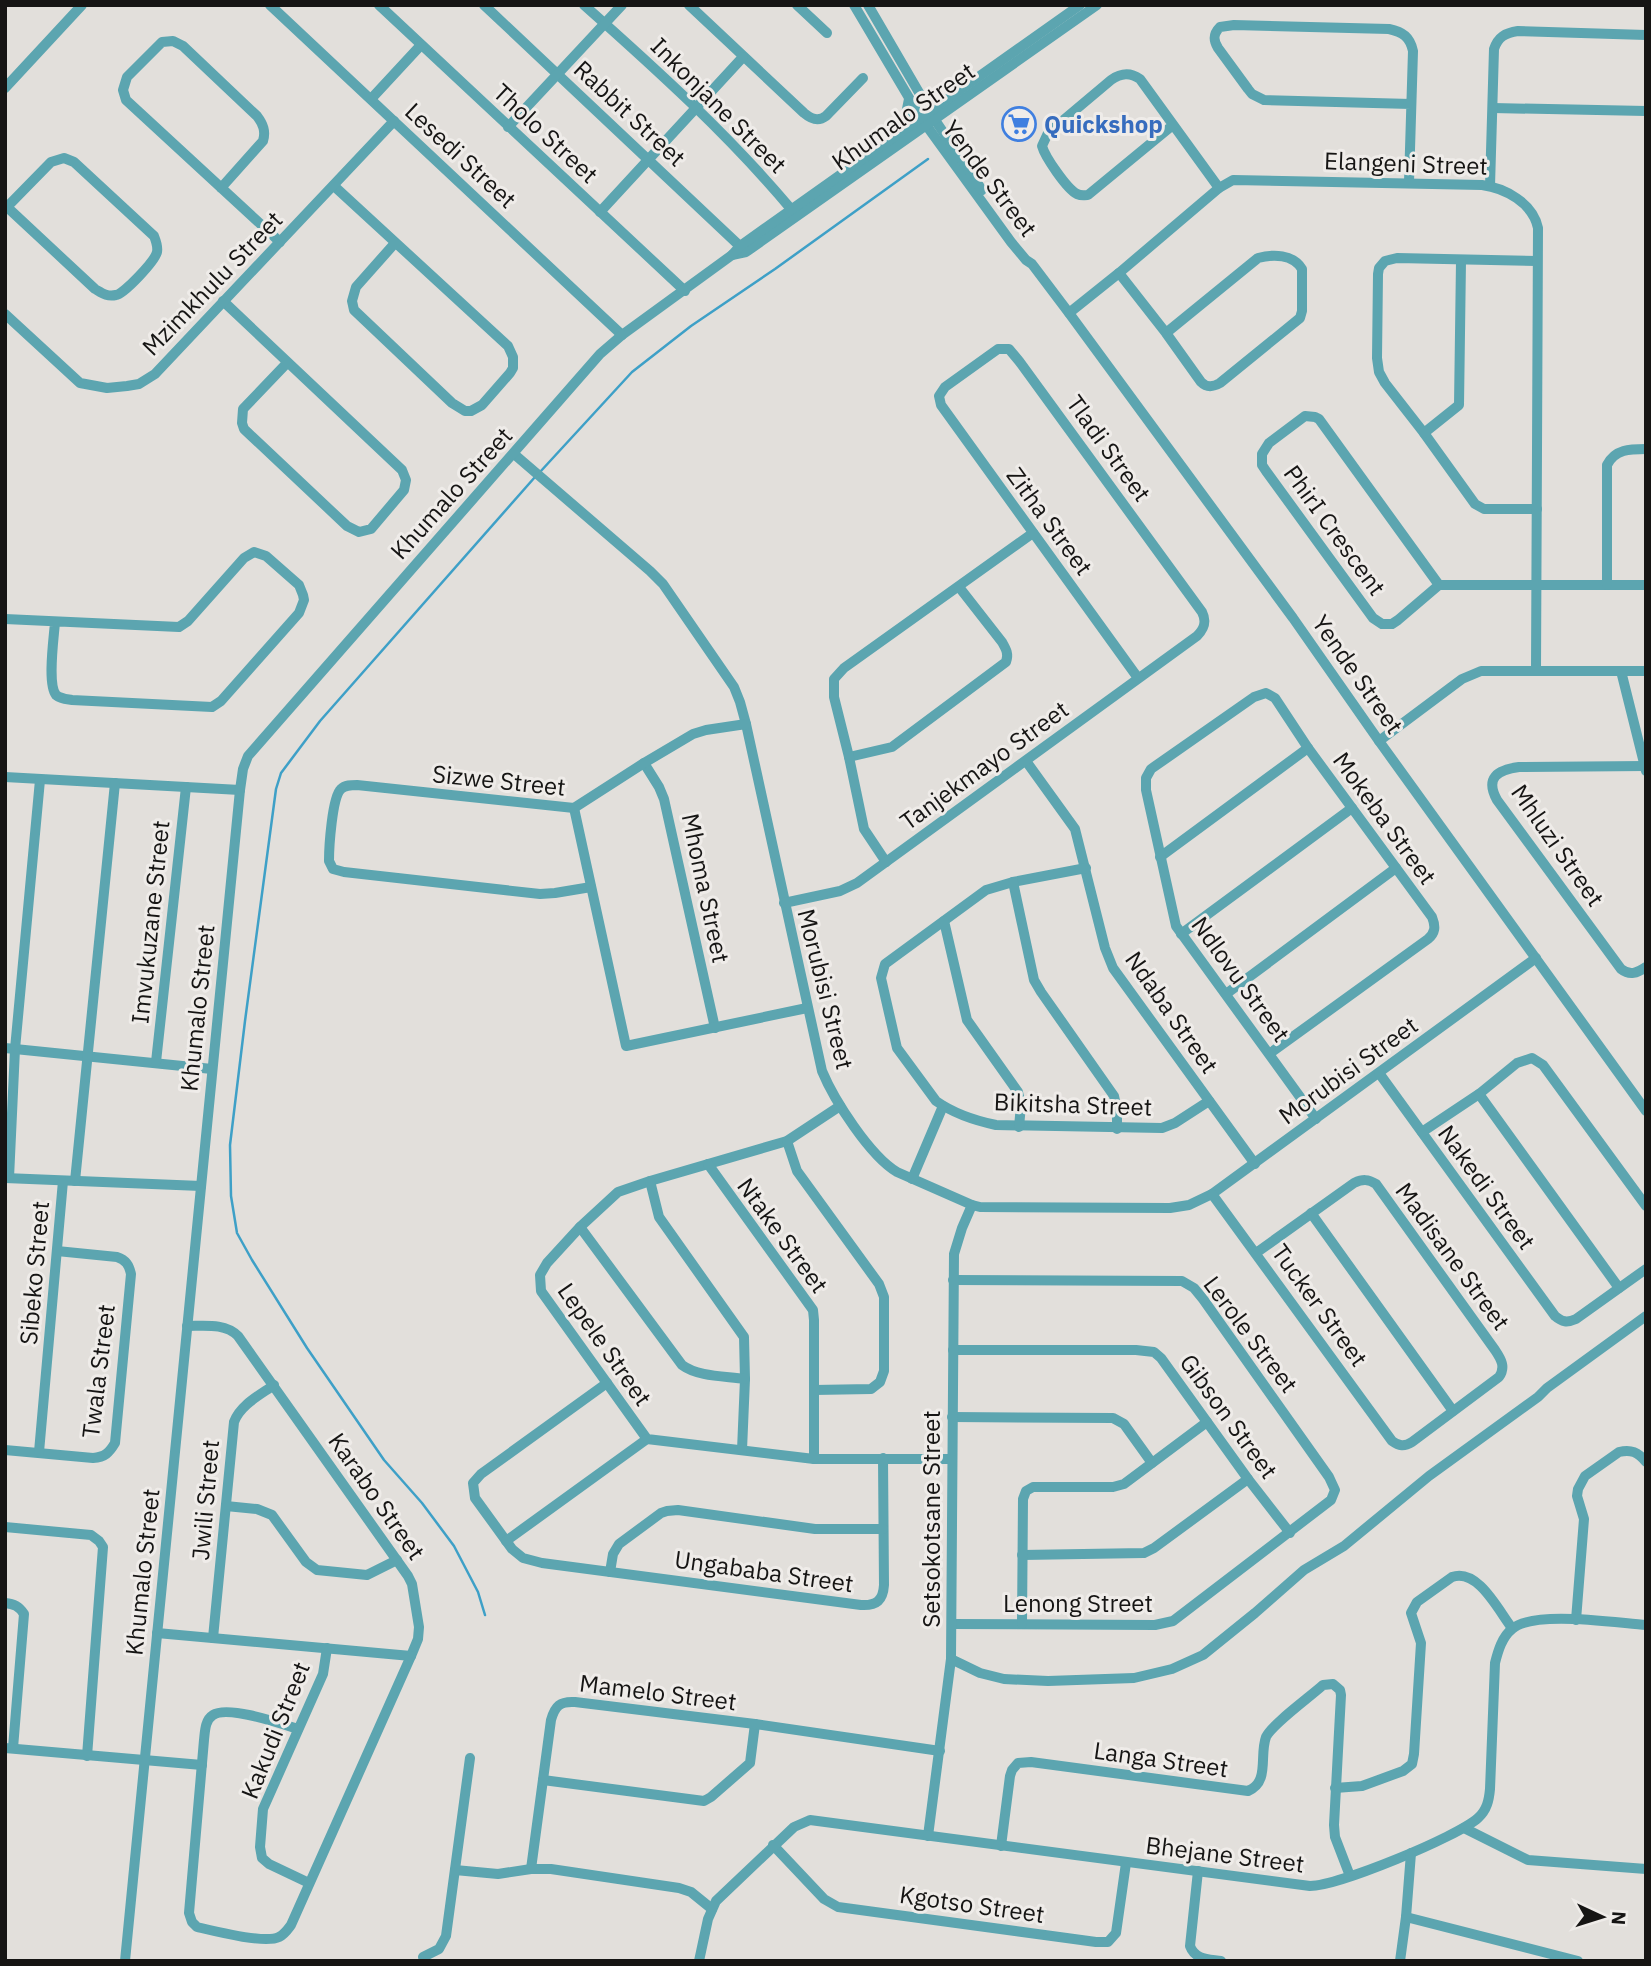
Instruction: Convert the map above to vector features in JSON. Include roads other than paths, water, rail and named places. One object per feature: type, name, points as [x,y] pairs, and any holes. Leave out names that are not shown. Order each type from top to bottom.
[{"type":"street","points":[[5,88],[82,5]]},
{"type":"street","name":"Lesedi Street","points":[[270,5],[622,335]]},
{"type":"street","name":"Tholo Street","points":[[379,5],[685,291]]},
{"type":"street","name":"Rabbit Street","points":[[484,5],[743,249]]},
{"type":"street","name":"Inkonjane Street","points":[[584,5],[756,168],[791,209]]},
{"type":"street","points":[[508,127],[622,5]]},
{"type":"street","points":[[689,5],[813,119],[826,116],[863,78]]},
{"type":"street","points":[[797,5],[827,33]]},
{"type":"street","name":"Yende Street","points":[[854,5],[909,99],[976,181],[1030,256],[1032,264],[1293,618],[1646,1111]]},
{"type":"street","name":"Yende Street","points":[[868,5],[928,119]]},
{"type":"street","name":"Khumalo Street","points":[[743,249],[791,209],[897,136],[928,119],[993,67],[1080,5]]},
{"type":"street","name":"Khumalo Street","points":[[125,1961],[240,790],[248,756],[600,354],[622,335],[732,256],[1097,5]]},
{"type":"street","points":[[1409,182],[1413,51],[1409,39],[1398,31],[1376,29],[1234,25],[1220,27],[1214,36],[1218,48],[1248,89],[1264,100],[1411,104]]},
{"type":"street","points":[[1490,186],[1494,49],[1497,41],[1505,34],[1518,31],[1646,35]]},
{"type":"street","points":[[220,188],[263,141],[263,124],[183,46],[173,41],[162,42],[127,77],[122,90],[124,95],[129,103],[220,188],[280,242]]},
{"type":"street","points":[[371,99],[421,45]]},
{"type":"street","points":[[600,212],[743,57]]},
{"type":"street","points":[[993,67],[1010,66]]},
{"type":"street","points":[[1173,125],[1088,195],[1079,195],[1071,190],[1042,146],[1048,133],[1111,80],[1123,74],[1135,76],[1140,79],[1219,188]]},
{"type":"street","points":[[897,136],[909,99]]},
{"type":"street","points":[[1493,108],[1646,111]]},
{"type":"street","name":"Mzimkhulu Street","points":[[5,314],[80,383],[107,388],[139,384],[155,374],[394,121]]},
{"type":"street","points":[[64,158],[74,162],[154,236],[158,251],[154,259],[122,293],[105,295],[6,208],[51,162],[64,158]]},
{"type":"street","name":"Elangeni Street","points":[[1069,313],[1219,188],[1239,179],[1490,186],[1521,202],[1534,215],[1538,228],[1536,670]]},
{"type":"street","points":[[334,186],[512,352],[514,363],[510,373],[477,409],[465,411],[452,403],[354,310],[352,301],[356,287],[395,243]]},
{"type":"street","points":[[1119,273],[1201,382],[1208,386],[1216,385],[1300,318],[1302,269],[1290,258],[1258,258],[1166,333]]},
{"type":"street","points":[[1537,261],[1397,258],[1385,261],[1379,268],[1377,358],[1379,372],[1385,383],[1479,507],[1537,509]]},
{"type":"street","points":[[1424,433],[1457,409],[1460,401],[1461,261]]},
{"type":"street","points":[[223,301],[404,474],[404,490],[371,529],[359,532],[347,526],[244,429],[243,409],[287,363]]},
{"type":"street","name":"Tladi Street","points":[[945,387],[992,352],[1004,348],[1013,354],[1202,612],[1204,628],[1197,636]]},
{"type":"street","name":"Zitha Street","points":[[945,387],[939,396],[941,405],[1138,678]]},
{"type":"street","name":"PhirI Crescent","points":[[1310,416],[1319,419],[1439,585],[1392,624],[1377,623],[1266,471],[1261,458],[1264,448],[1298,419],[1310,416]]},
{"type":"street","points":[[1607,585],[1607,464],[1623,450],[1646,449]]},
{"type":"street","name":"Morubisi Street","points":[[514,454],[656,575],[734,688],[746,724],[822,1071],[840,1106],[882,1161],[897,1172],[972,1205],[986,1207],[1170,1208],[1189,1205],[1212,1194],[1255,1164],[1536,958]]},
{"type":"street","points":[[886,862],[864,829],[834,697],[836,675],[1033,533]]},
{"type":"street","points":[[5,619],[183,626],[244,558],[254,552],[266,556],[299,585],[303,594],[299,613],[221,701],[212,707],[72,700],[60,697],[54,691],[52,681],[55,622]]},
{"type":"street","points":[[1439,585],[1646,584]]},
{"type":"street","points":[[849,757],[891,747],[1006,662],[1007,651],[1002,642],[959,587]]},
{"type":"street","name":"Tanjekmayo Street","points":[[784,903],[850,887],[1197,636]]},
{"type":"street","name":"Mhluzi Street","points":[[1621,671],[1645,768],[1519,767],[1500,771],[1492,786],[1497,800],[1620,969],[1635,973],[1646,967]]},
{"type":"street","points":[[1379,741],[1474,672],[1646,671]]},
{"type":"street","name":"Ndlovu Street","points":[[1308,748],[1275,698],[1266,693],[1261,694],[1152,769],[1146,778],[1146,790],[1174,922],[1316,1119]]},
{"type":"street","points":[[574,808],[699,732],[746,724]]},
{"type":"street","name":"Mokeba Street","points":[[1160,857],[1308,748],[1432,917],[1435,927],[1428,939],[1269,1054]]},
{"type":"street","name":"Ndaba Street","points":[[1026,761],[1075,829],[1105,948],[1113,968],[1255,1164]]},
{"type":"street","name":"Mhoma Street","points":[[644,763],[664,799],[715,1028]]},
{"type":"street","points":[[5,777],[240,790]]},
{"type":"street","points":[[40,779],[28,910],[10,1048],[7,1178],[201,1186]]},
{"type":"street","name":"Sibeko Street","points":[[39,1452],[57,1251],[86,1056],[115,783]]},
{"type":"street","name":"Sizwe Street","points":[[592,887],[540,894],[338,871],[330,866],[329,854],[335,800],[344,786],[357,785],[574,808],[592,887],[626,1046],[715,1028]]},
{"type":"street","name":"Imvukuzane Street","points":[[156,1062],[186,787]]},
{"type":"street","points":[[1181,934],[1352,808]]},
{"type":"street","name":"Bikitsha Street","points":[[1086,868],[986,890],[890,959],[883,968],[881,978],[900,1054],[931,1096],[943,1106],[987,1123],[1019,1127],[1117,1129],[1170,1126],[1209,1101]]},
{"type":"street","points":[[1226,994],[1395,869]]},
{"type":"street","points":[[1013,882],[1037,986],[1114,1096],[1117,1129]]},
{"type":"street","points":[[944,921],[965,1013],[1018,1092],[1019,1127]]},
{"type":"street","points":[[715,1028],[807,1008]]},
{"type":"street","points":[[10,1048],[212,1069]]},
{"type":"street","points":[[1422,1132],[1479,1094],[1522,1060],[1532,1058],[1544,1065],[1646,1206]]},
{"type":"street","name":"Nakedi Street","points":[[1379,1073],[1555,1316],[1565,1322],[1576,1319],[1619,1288]]},
{"type":"street","points":[[1479,1094],[1619,1288],[1646,1269]]},
{"type":"street","name":"Lepele Street","points":[[840,1106],[787,1141],[618,1192],[580,1227],[547,1263],[540,1275],[539,1286],[543,1296],[647,1439],[814,1459],[952,1459]]},
{"type":"street","points":[[912,1179],[943,1106]]},
{"type":"street","points":[[787,1141],[797,1171],[879,1283],[884,1297],[884,1371],[880,1382],[871,1389],[814,1390]]},
{"type":"street","name":"Ntake Street","points":[[708,1164],[813,1310],[814,1459]]},
{"type":"street","name":"Madisane Street","points":[[1256,1253],[1361,1180],[1376,1184],[1500,1358],[1503,1368],[1499,1377],[1453,1411]]},
{"type":"street","points":[[650,1181],[659,1217],[743,1332],[745,1379],[742,1450]]},
{"type":"street","name":"Tucker Street","points":[[1212,1194],[1392,1441],[1398,1445],[1408,1445],[1453,1411]]},
{"type":"street","name":"Setsokotsane Street","points":[[928,1836],[951,1659],[954,1254],[972,1205]]},
{"type":"street","points":[[1311,1213],[1453,1411]]},
{"type":"street","points":[[580,1227],[682,1365],[700,1373],[745,1379]]},
{"type":"street","name":"Twala Street","points":[[5,1450],[93,1458],[107,1454],[114,1443],[130,1267],[123,1259],[57,1251]]},
{"type":"street","name":"Lerole Street","points":[[953,1280],[1189,1283],[1329,1477],[1335,1490],[1331,1500]]},
{"type":"street","points":[[951,1659],[1004,1679],[1048,1681],[1134,1678],[1172,1669],[1203,1655],[1304,1570],[1344,1546],[1429,1476],[1646,1316]]},
{"type":"street","name":"Karabo Street","points":[[187,1326],[212,1326],[234,1332],[397,1560],[412,1584],[419,1627],[418,1639],[411,1656],[291,1925],[277,1938],[262,1939],[203,1928],[194,1924],[190,1918],[201,1765]]},
{"type":"street","name":"Gibson Street","points":[[953,1350],[1154,1352],[1290,1533]]},
{"type":"street","name":"Ungababa Street","points":[[607,1383],[481,1474],[473,1483],[475,1498],[506,1541],[518,1554],[529,1560],[870,1606],[879,1602],[883,1592],[883,1458]]},
{"type":"street","name":"Jwili Street","points":[[213,1638],[234,1422],[236,1415],[274,1385]]},
{"type":"street","points":[[953,1417],[1113,1418],[1124,1424],[1152,1463]]},
{"type":"street","points":[[1022,1624],[1023,1499],[1026,1491],[1033,1487],[1119,1486],[1208,1423]]},
{"type":"street","points":[[506,1541],[647,1439]]},
{"type":"street","points":[[1576,1620],[1584,1519],[1577,1496],[1581,1482],[1585,1476],[1625,1450],[1636,1452],[1646,1462]]},
{"type":"street","points":[[1022,1555],[1144,1553],[1248,1479]]},
{"type":"street","name":"Lenong Street","points":[[952,1624],[1167,1623],[1180,1617],[1331,1500]]},
{"type":"street","points":[[226,1506],[257,1509],[272,1514],[306,1562],[317,1570],[368,1575],[397,1560]]},
{"type":"street","points":[[610,1572],[613,1554],[619,1544],[667,1511],[678,1510],[815,1529],[883,1529]]},
{"type":"street","points":[[5,1527],[91,1535],[103,1547],[88,1756]]},
{"type":"street","points":[[1335,1788],[1362,1786],[1403,1771],[1412,1764],[1421,1643],[1411,1613],[1417,1602],[1452,1577],[1468,1576],[1480,1585],[1512,1628],[1531,1620],[1546,1618],[1646,1625]]},
{"type":"street","points":[[5,1603],[14,1604],[24,1614],[9,1748],[201,1765],[207,1721],[215,1713],[258,1716],[298,1729]]},
{"type":"street","name":"Bhejane Street","points":[[699,1961],[712,1909],[723,1893],[799,1823],[814,1820],[1310,1886],[1324,1885],[1410,1853],[1464,1828],[1479,1818],[1486,1807],[1489,1800],[1495,1663],[1499,1648],[1512,1628]]},
{"type":"street","points":[[157,1633],[411,1656]]},
{"type":"street","name":"Kakudi Street","points":[[309,1884],[265,1862],[260,1847],[266,1799],[324,1670],[327,1648]]},
{"type":"street","points":[[5,1679],[18,1680]]},
{"type":"street","name":"Langa Street","points":[[1001,1846],[1010,1776],[1018,1763],[1031,1762],[1248,1791],[1256,1788],[1261,1780],[1264,1746],[1269,1732],[1323,1685],[1333,1684],[1341,1695],[1334,1832],[1350,1876]]},
{"type":"street","name":"Mamelo Street","points":[[531,1869],[551,1720],[556,1707],[566,1701],[755,1724],[940,1751]]},
{"type":"street","points":[[544,1780],[704,1801],[750,1763],[755,1724]]},
{"type":"street","points":[[424,1957],[439,1949],[446,1936],[470,1758]]},
{"type":"street","points":[[1464,1828],[1528,1860],[1646,1869]]},
{"type":"street","name":"Kgotso Street","points":[[773,1845],[824,1899],[838,1907],[1096,1942],[1108,1942],[1116,1933],[1126,1863]]},
{"type":"street","points":[[1399,1961],[1406,1917],[1410,1853]]},
{"type":"street","points":[[455,1870],[505,1874],[531,1869],[551,1869],[685,1890],[696,1895],[712,1909]]},
{"type":"street","points":[[1198,1871],[1191,1951],[1199,1957],[1221,1961]]},
{"type":"street","points":[[1406,1917],[1578,1961]]},
{"type":"waterway","points":[[955,144],[972,149]]},
{"type":"waterway","points":[[540,472],[632,372],[691,326],[928,159]]},
{"type":"waterway","points":[[485,1615],[478,1592],[454,1546],[422,1503],[384,1460],[307,1348],[237,1233],[231,1196],[230,1145],[276,789],[281,773],[320,721],[535,477]]},
{"type":"place","name":"Quickshop","points":[[1019,124]]}]
